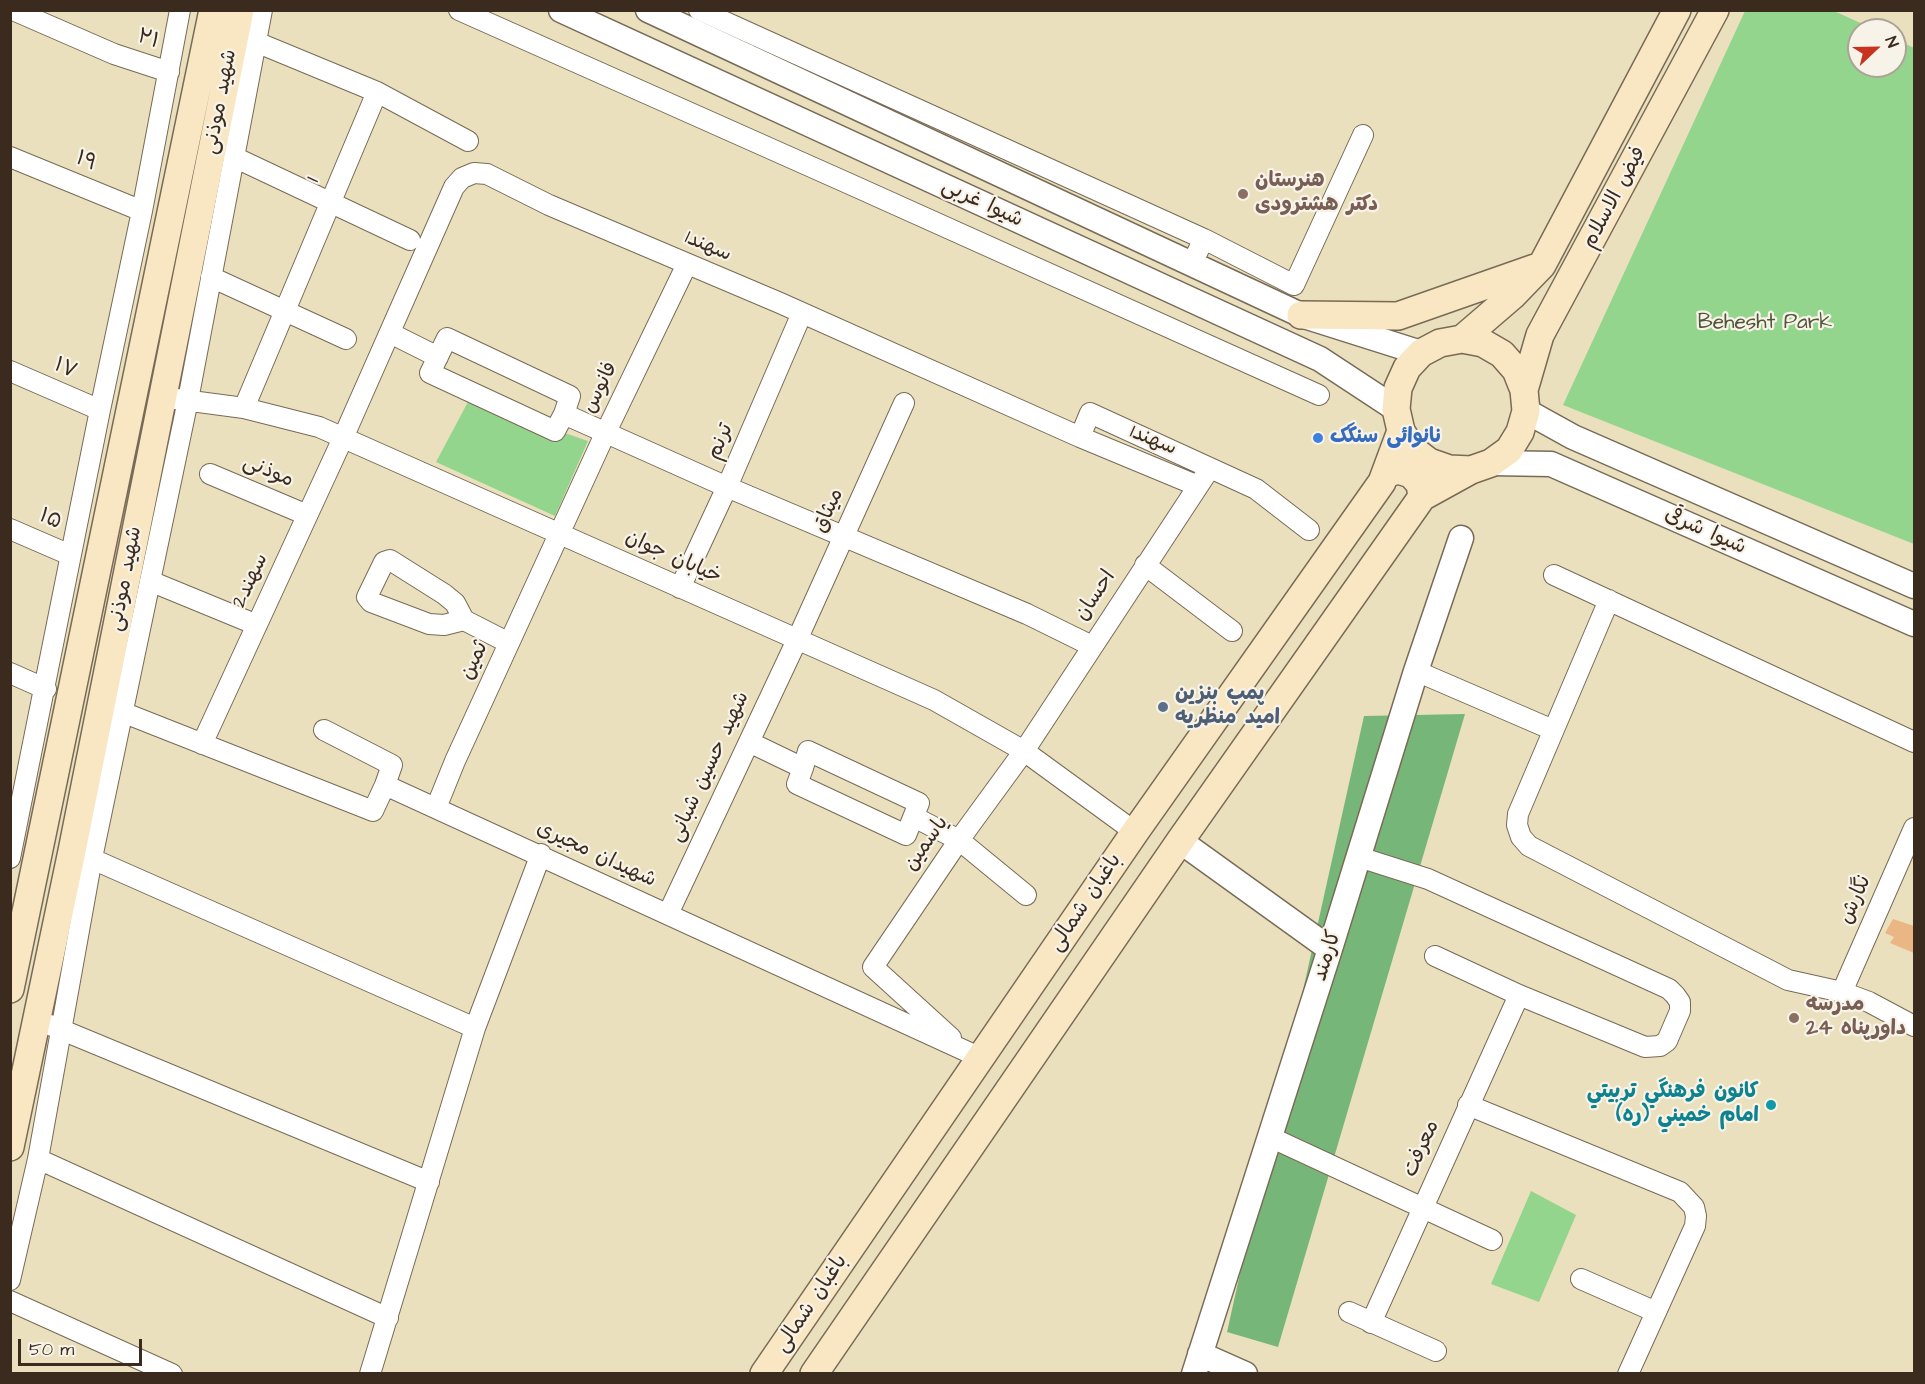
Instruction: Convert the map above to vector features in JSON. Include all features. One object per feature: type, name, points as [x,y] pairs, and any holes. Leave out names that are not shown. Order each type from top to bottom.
[{"type":"main road","name":"شهید موذنی","points":[[10,989],[213,10]]},
{"type":"main road","name":"شهید موذنی","points":[[10,1147],[49,1024],[175,398],[227,73],[240,10]]},
{"type":"main road","name":"فیض الاسلام","points":[[1461,339],[1512,296],[1542,265],[1677,10]]},
{"type":"main road","name":"فیض الاسلام","points":[[1525,400],[1540,335],[1715,10]]},
{"type":"main road","points":[[1301,315],[1398,316],[1542,265]]},
{"type":"main road","points":[[1461,339],[1483,343],[1502,354],[1516,370],[1525,400],[1520,432],[1509,450],[1481,467],[1449,470],[1429,462],[1412,449],[1398,420],[1398,388],[1407,368],[1421,353],[1440,343],[1461,339]]},
{"type":"main road","name":"باغبان شمالی","points":[[764,1374],[972,1054],[1135,832],[1382,482],[1398,420]]},
{"type":"main road","name":"باغبان شمالی","points":[[814,1374],[1180,841],[1422,497],[1481,467]]},
{"type":"main road","points":[[1385,474],[1398,470],[1411,474],[1420,484],[1422,497]]},
{"type":"street","name":"۲۱","points":[[13,10],[114,54],[170,72]]},
{"type":"street","points":[[10,858],[13,828],[46,689],[70,555],[142,211],[180,10]]},
{"type":"street","points":[[262,10],[211,277],[175,398],[150,581],[122,712],[82,854],[475,1028]]},
{"type":"street","points":[[459,10],[1319,395]]},
{"type":"street","name":"شیوا غربی","points":[[561,10],[1320,358],[1398,420]]},
{"type":"street","name":"شیوا غربی","points":[[648,10],[1301,315],[1421,353]]},
{"type":"street","points":[[699,10],[1204,239],[1294,285],[1363,135]]},
{"type":"street","points":[[256,42],[377,92],[468,141]]},
{"type":"street","points":[[202,62],[227,73]]},
{"type":"street","name":"1","points":[[244,408],[377,92]]},
{"type":"street","name":"۱۹","points":[[10,157],[142,211]]},
{"type":"street","points":[[234,157],[410,240]]},
{"type":"street","name":"1سهند","points":[[343,438],[454,187],[462,178],[474,173],[487,174],[549,205],[802,313],[1080,437],[1198,486]]},
{"type":"street","points":[[1192,263],[1204,239]]},
{"type":"street","name":"فانوس","points":[[560,534],[605,434],[687,264]]},
{"type":"street","points":[[211,277],[346,339]]},
{"type":"street","name":"ترنم","points":[[680,588],[727,487],[802,313]]},
{"type":"street","points":[[390,333],[438,357]]},
{"type":"street","points":[[447,338],[570,396],[564,414],[555,431],[429,373],[447,338]]},
{"type":"street","name":"۱۷","points":[[10,371],[100,410]]},
{"type":"street","name":"خیابان جوان","points":[[175,398],[244,408],[319,427],[934,700],[1024,751],[1135,832]]},
{"type":"street","name":"شیوا شرقی","points":[[1525,400],[1573,437],[1914,585]]},
{"type":"street","name":"میثاق","points":[[797,640],[904,403]]},
{"type":"street","points":[[1080,437],[1090,413],[1256,489],[1309,530]]},
{"type":"street","points":[[564,414],[727,487],[1027,614],[1092,646]]},
{"type":"street","name":"2سهند","points":[[202,744],[343,438]]},
{"type":"street","name":"شیوا شرقی","points":[[1481,467],[1551,464],[1914,624]]},
{"type":"street","name":"احسان","points":[[1024,751],[1210,468]]},
{"type":"street","name":"موذنی","points":[[210,474],[308,515]]},
{"type":"street","name":"۱۵","points":[[10,529],[70,555]]},
{"type":"street","name":"ثمین","points":[[436,808],[455,761],[560,534]]},
{"type":"street","name":"کارمند","points":[[1197,1364],[1416,671],[1461,538]]},
{"type":"street","points":[[464,620],[444,625],[429,624],[371,603],[367,597],[384,562],[390,560],[444,594],[455,603],[464,620],[509,643]]},
{"type":"street","points":[[1145,565],[1232,631]]},
{"type":"street","points":[[1554,575],[1914,742]]},
{"type":"street","points":[[150,581],[257,625]]},
{"type":"street","points":[[1609,600],[1518,814],[1517,825],[1521,837],[1528,846],[1788,980],[1842,992],[1869,1002],[1914,1026]]},
{"type":"street","name":"شهید حسین شبانی","points":[[668,914],[797,640]]},
{"type":"street","points":[[1416,671],[1553,730]]},
{"type":"street","points":[[10,673],[46,689]]},
{"type":"street","points":[[122,712],[373,811],[392,765],[324,730]]},
{"type":"street","points":[[749,742],[803,768]]},
{"type":"street","points":[[808,751],[919,803],[906,835],[797,784],[803,768],[808,751]]},
{"type":"street","name":"یاسمین","points":[[972,1054],[873,967],[959,840],[1024,751]]},
{"type":"street","name":"شهیدان مجیری","points":[[385,785],[972,1054]]},
{"type":"street","points":[[914,817],[959,840],[1026,895]]},
{"type":"street","name":"نگارش","points":[[1842,992],[1914,828]]},
{"type":"street","points":[[1180,841],[1330,949]]},
{"type":"street","points":[[370,1374],[475,1028],[541,855]]},
{"type":"street","points":[[1359,857],[1428,879],[1669,989],[1676,994],[1680,1002],[1680,1011],[1667,1041],[1660,1047],[1645,1047],[1519,995],[1435,956]]},
{"type":"street","name":"معرفت","points":[[1371,1323],[1519,995]]},
{"type":"street","points":[[10,1280],[39,1160],[49,1024],[429,1182]]},
{"type":"street","points":[[1468,1105],[1680,1192],[1694,1207],[1695,1226],[1628,1374]]},
{"type":"street","points":[[1270,1137],[1492,1240]]},
{"type":"street","points":[[39,1160],[388,1318]]},
{"type":"street","points":[[1581,1279],[1656,1312]]},
{"type":"street","points":[[10,1301],[172,1374]]},
{"type":"street","points":[[1349,1312],[1436,1351]]},
{"type":"street","points":[[1197,1364],[1245,1374]]},
{"type":"green space","name":"Behesht Park","points":[[1745,11],[1834,11],[1849,18],[1847,18],[1847,78],[1907,78],[1907,45],[1914,48],[1914,544],[1563,405]]},
{"type":"green space","points":[[469,400],[588,441],[555,516],[436,462]]},
{"type":"green space","points":[[1465,714],[1278,1347],[1227,1332],[1364,716]]},
{"type":"green space","points":[[1531,1191],[1576,1215],[1539,1302],[1491,1284]]},
{"type":"building","points":[[1893,919],[1914,926],[1914,953],[1890,943],[1894,937],[1885,933]]},
{"type":"place","name":"هنرستان دکتر هشترودی","points":[[1243,194]]},
{"type":"place","name":"نانوائی سنگک","points":[[1318,438]]},
{"type":"place","name":"پمپ بنزین امید منظریه","points":[[1163,707]]},
{"type":"place","name":"مدرسه داورپناه 24","points":[[1794,1018]]},
{"type":"place","name":"كانون فرهنگي تربيتي امام خميني (ره)","points":[[1771,1105]]}]
